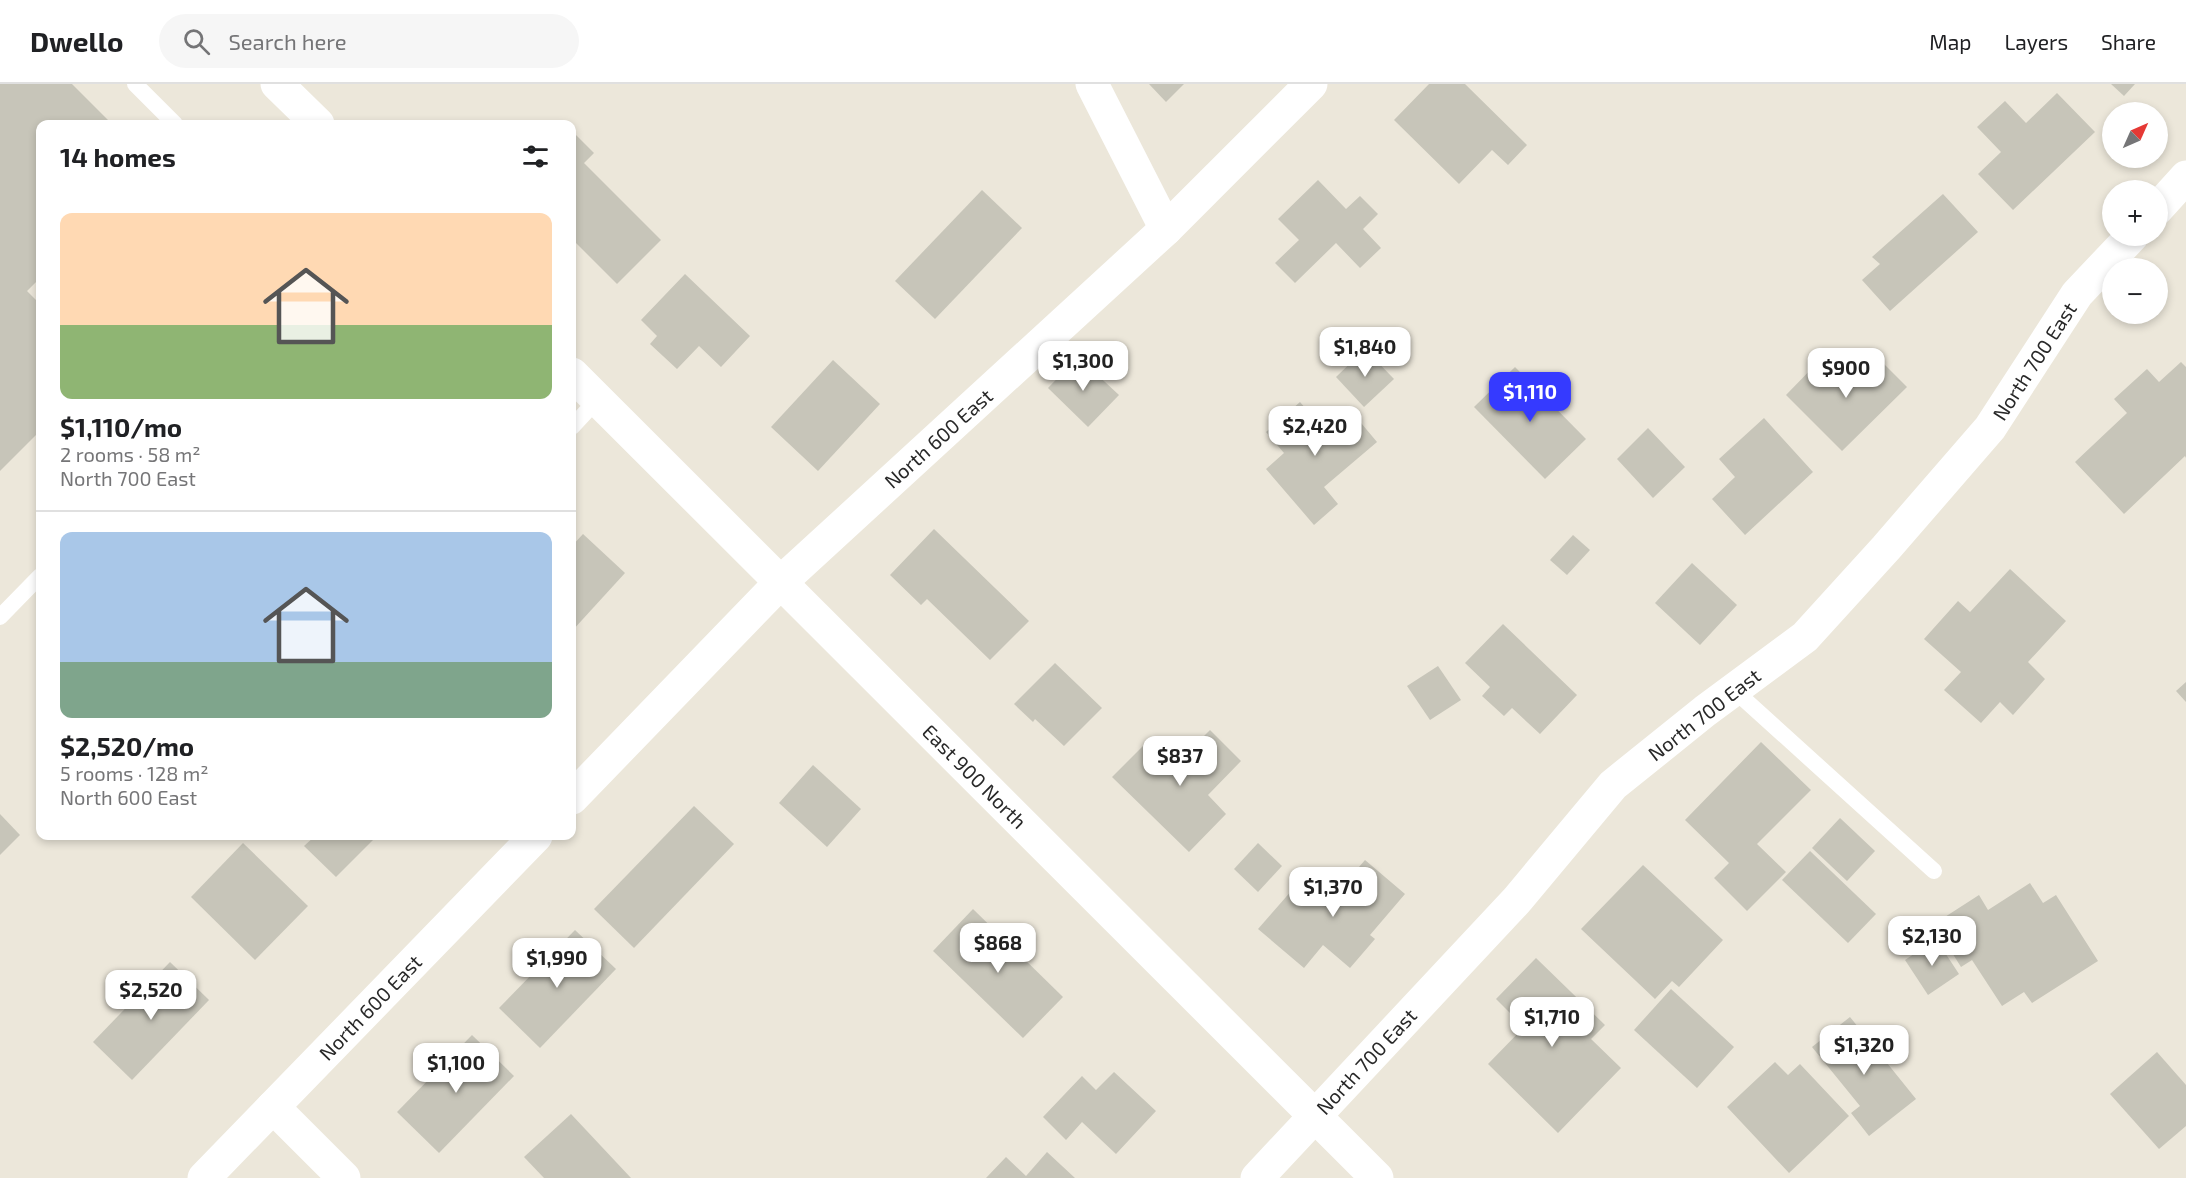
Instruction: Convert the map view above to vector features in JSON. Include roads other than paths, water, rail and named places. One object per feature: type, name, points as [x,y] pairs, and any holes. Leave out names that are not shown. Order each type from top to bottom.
[{"type":"street","points":[[277,84],[314,120]]},
{"type":"street","points":[[1092,84],[1166,229]]},
{"type":"street","name":"North 600 East","points":[[576,794],[781,582],[1166,229],[1311,84]]},
{"type":"street","points":[[2168,197],[2186,177]]},
{"type":"street","name":"North 700 East","points":[[1257,1178],[1517,900],[1613,785],[1805,637],[1894,540],[1990,428],[2077,294],[2123,246]]},
{"type":"street","name":"East 900 North","points":[[576,378],[1377,1178]]},
{"type":"street","name":"North 600 East","points":[[204,1178],[532,840]]},
{"type":"street","points":[[273,1107],[344,1178]]},
{"type":"lane","points":[[135,84],[172,120]]},
{"type":"lane","points":[[576,423],[597,400]]},
{"type":"lane","points":[[0,617],[36,580]]},
{"type":"lane","points":[[1734,690],[1934,872]]}]
